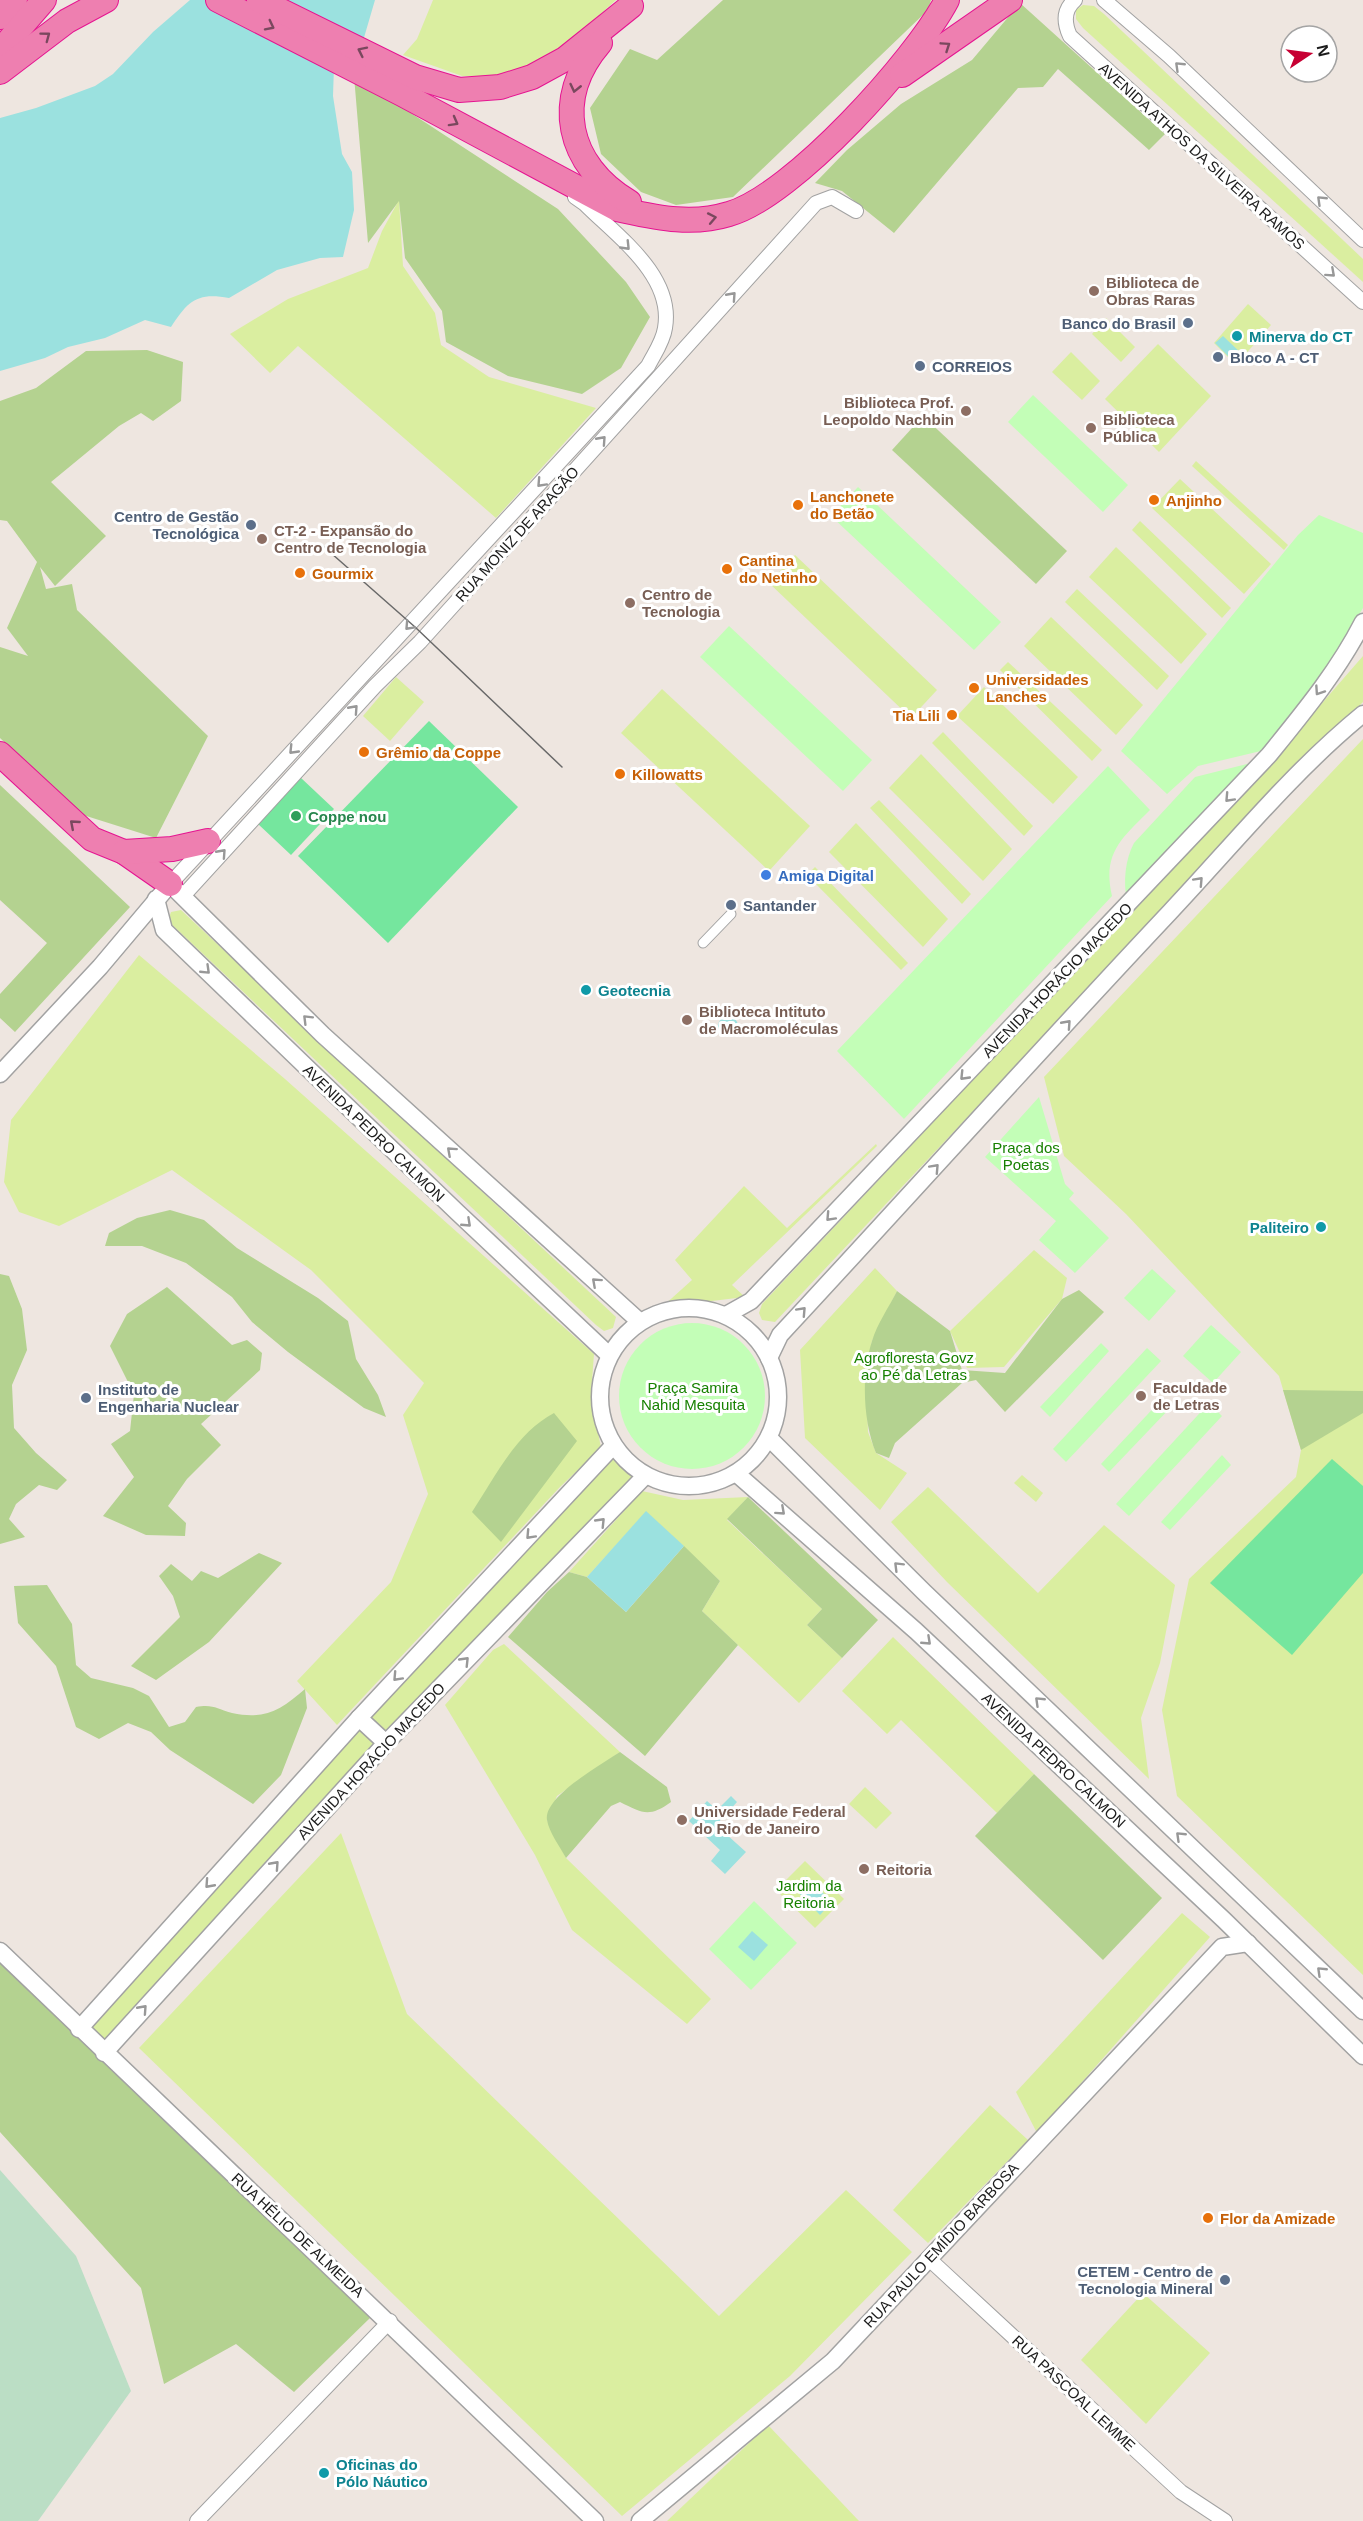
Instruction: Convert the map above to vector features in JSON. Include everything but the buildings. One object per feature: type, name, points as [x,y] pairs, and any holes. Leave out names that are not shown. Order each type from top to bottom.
[{"type":"highway","points":[[0,17],[15,0]]},
{"type":"highway","points":[[0,51],[44,0]]},
{"type":"highway","points":[[0,72],[67,21],[106,0]]},
{"type":"highway","points":[[218,0],[409,85],[459,90],[500,87],[532,77],[564,59],[634,3]]},
{"type":"highway","points":[[259,0],[409,85],[516,157],[617,209],[654,217],[694,221],[731,214],[769,196],[794,177],[880,90],[921,41],[947,0]]},
{"type":"highway","points":[[880,90],[990,17],[1010,0]]},
{"type":"highway","points":[[634,3],[582,66],[574,86],[570,110],[571,123],[581,153],[591,170],[605,185],[654,217]]},
{"type":"highway","points":[[0,754],[79,829],[102,844],[124,852],[170,893]]},
{"type":"highway","points":[[124,852],[172,849],[208,841]]},
{"type":"street","name":"AVENIDA ATHOS DA SILVEIRA RAMOS","points":[[1075,0],[1068,8],[1066,16],[1071,36],[1363,302]]},
{"type":"street","points":[[1104,0],[1169,56],[1363,240]]},
{"type":"street","name":"RUA MONIZ DE ARAGÃO","points":[[170,893],[208,841],[638,379],[665,331],[666,306],[656,280],[585,204],[516,157]]},
{"type":"street","name":"RUA MONIZ DE ARAGÃO","points":[[170,893],[420,642],[816,203],[832,197],[856,211]]},
{"type":"street","name":"AVENIDA HORÁCIO MACEDO","points":[[726,1315],[751,1301],[1253,772],[1308,707],[1358,639],[1363,622]]},
{"type":"street","points":[[769,1358],[780,1335],[1138,946],[1299,774],[1336,736],[1363,714]]},
{"type":"street","points":[[131,931],[164,930],[170,893]]},
{"type":"street","points":[[0,1074],[131,931],[170,893]]},
{"type":"street","points":[[170,893],[639,1321]]},
{"type":"street","points":[[703,943],[731,914]]},
{"type":"street","name":"AVENIDA PEDRO CALMON","points":[[164,930],[609,1355]]},
{"type":"street","points":[[681,1308],[706,1309],[726,1315],[752,1335],[769,1358],[777,1384],[777,1412],[769,1438],[755,1458],[737,1474],[715,1484],[691,1488],[668,1485],[645,1476],[627,1463],[613,1446],[603,1425],[599,1401],[601,1378],[609,1355],[620,1339],[639,1321],[681,1308]]},
{"type":"street","name":"AVENIDA PEDRO CALMON","points":[[769,1438],[924,1592],[1363,2011]]},
{"type":"street","points":[[79,2028],[359,1718],[613,1446]]},
{"type":"street","name":"AVENIDA PEDRO CALMON","points":[[737,1474],[916,1631],[1224,1920],[1363,2056]]},
{"type":"street","name":"AVENIDA HORÁCIO MACEDO","points":[[104,2053],[386,1743],[645,1476]]},
{"type":"street","points":[[359,1718],[386,1743]]},
{"type":"street","points":[[1224,1920],[1222,1947],[1248,1943]]},
{"type":"street","name":"RUA PAULO EMÍDIO BARBOSA","points":[[640,2521],[826,2367],[1222,1947]]},
{"type":"street","name":"RUA HÉLIO DE ALMEIDA","points":[[0,1951],[104,2053],[390,2321],[595,2521]]},
{"type":"street","name":"RUA PASCOAL LEMME","points":[[928,2258],[1181,2492],[1225,2521]]},
{"type":"street","points":[[197,2521],[390,2321]]},
{"type":"green space","points":[[433,0],[616,0],[548,62],[505,77],[462,76],[403,55],[417,39]]},
{"type":"green space","points":[[723,0],[931,0],[928,10],[733,197],[676,205],[641,192],[601,154],[590,108],[630,49],[657,60]]},
{"type":"green space","points":[[1020,3],[1165,134],[1149,150],[1058,69],[1043,87],[1018,88],[894,233],[842,191],[815,183],[847,150],[901,104],[972,60]]},
{"type":"green space","points":[[1083,5],[1094,6],[1104,14],[1363,259],[1363,282],[1083,28],[1076,19],[1076,10]]},
{"type":"green space","points":[[354,76],[558,209],[626,282],[650,317],[621,368],[582,394],[508,376],[446,342],[442,311],[405,258],[399,201],[368,243]]},
{"type":"green space","points":[[399,200],[403,266],[435,313],[441,345],[489,377],[596,408],[496,518],[298,346],[270,373],[230,334],[288,299],[368,268],[382,231]]},
{"type":"green space","points":[[1248,304],[1271,325],[1236,365],[1214,343]]},
{"type":"green space","points":[[1106,318],[1135,347],[1121,362],[1092,334]]},
{"type":"green space","points":[[1158,344],[1211,396],[1159,452],[1105,399]]},
{"type":"green space","points":[[147,350],[183,362],[181,401],[153,421],[141,413],[119,426],[51,482],[106,536],[55,586],[40,567],[46,589],[72,584],[77,610],[208,736],[156,838],[80,814],[0,738],[0,647],[28,656],[7,628],[37,562],[7,521],[0,520],[0,401],[36,388],[86,351]]},
{"type":"green space","points":[[1071,352],[1100,381],[1082,400],[1052,372]]},
{"type":"green space","points":[[1033,395],[1128,485],[1103,512],[1008,422]]},
{"type":"green space","points":[[923,416],[1067,551],[1036,584],[892,450]]},
{"type":"green space","points":[[1196,461],[1288,545],[1284,550],[1192,466]]},
{"type":"green space","points":[[1180,479],[1271,564],[1244,594],[1152,508]]},
{"type":"green space","points":[[858,487],[1001,622],[974,650],[831,516]]},
{"type":"green space","points":[[1319,515],[1363,533],[1363,608],[1313,690],[1265,750],[1198,766],[1167,794],[1121,751],[1298,535]]},
{"type":"green space","points":[[1140,521],[1231,608],[1222,618],[1132,530]]},
{"type":"green space","points":[[1116,547],[1207,634],[1181,664],[1089,577]]},
{"type":"green space","points":[[795,555],[937,690],[911,718],[769,583]]},
{"type":"green space","points":[[1077,589],[1169,676],[1157,690],[1065,602]]},
{"type":"green space","points":[[1051,617],[1143,705],[1116,735],[1024,646]]},
{"type":"green space","points":[[729,626],[872,760],[843,791],[700,657]]},
{"type":"green space","points":[[1363,656],[1363,702],[1277,788],[775,1322],[762,1320],[759,1313],[762,1304],[1263,771]]},
{"type":"green space","points":[[1008,662],[1102,750],[1092,761],[1000,670]]},
{"type":"green space","points":[[396,677],[424,702],[390,741],[363,716]]},
{"type":"green space","points":[[984,687],[1078,777],[1053,804],[957,716]]},
{"type":"green space","points":[[662,689],[810,826],[769,871],[621,733]]},
{"type":"green space","points":[[429,721],[518,807],[388,943],[298,856]]},
{"type":"green space","points":[[943,732],[1033,826],[1024,836],[932,743]]},
{"type":"green space","points":[[1363,739],[1363,1975],[1177,1796],[1162,1710],[1189,1579],[1296,1477],[1301,1450],[1279,1376],[1126,1214],[1064,1156],[1044,1077]]},
{"type":"green space","points":[[921,754],[1012,849],[983,881],[889,788]]},
{"type":"green space","points":[[1255,762],[1127,901],[1126,871],[1134,843],[1195,777]]},
{"type":"green space","points":[[1108,766],[1150,810],[1123,838],[1112,857],[1110,881],[1112,896],[904,1119],[837,1051]]},
{"type":"green space","name":"Coppe nou","points":[[300,777],[334,809],[291,855],[257,823]]},
{"type":"green space","points":[[0,785],[130,907],[15,1032],[0,1018],[0,994],[47,943],[0,900]]},
{"type":"green space","points":[[879,800],[971,894],[962,904],[870,808]]},
{"type":"green space","points":[[856,823],[948,919],[923,947],[829,852]]},
{"type":"green space","points":[[815,867],[908,963],[901,970],[807,875]]},
{"type":"green space","points":[[181,910],[616,1317],[613,1328],[604,1331],[596,1325],[168,921],[171,912]]},
{"type":"green space","points":[[139,955],[285,1079],[594,1354],[591,1394],[601,1448],[560,1487],[337,1725],[297,1681],[391,1582],[428,1494],[403,1415],[424,1383],[311,1270],[172,1170],[59,1226],[19,1212],[4,1182],[11,1120]]},
{"type":"green space","name":"Praça dos Poetas","points":[[1039,1097],[1065,1184],[1074,1193],[1069,1199],[1109,1238],[1075,1273],[1039,1240],[1056,1221],[985,1157]]},
{"type":"green space","points":[[876,1144],[877,1146],[732,1285],[745,1297],[662,1307],[692,1280],[675,1260],[744,1186],[787,1228]]},
{"type":"green space","points":[[170,1210],[204,1220],[237,1248],[318,1298],[348,1321],[356,1359],[378,1395],[386,1417],[364,1408],[288,1352],[252,1322],[232,1297],[186,1263],[142,1246],[105,1246],[109,1233],[137,1218]]},
{"type":"green space","points":[[1034,1250],[1067,1278],[1062,1299],[1004,1367],[967,1368],[950,1331]]},
{"type":"green space","points":[[875,1268],[897,1291],[872,1341],[866,1373],[868,1432],[876,1453],[907,1473],[880,1510],[805,1438],[800,1350]]},
{"type":"green space","points":[[1152,1269],[1176,1291],[1149,1321],[1124,1298]]},
{"type":"green space","points":[[0,1274],[9,1276],[22,1309],[27,1350],[12,1385],[14,1428],[36,1453],[67,1480],[57,1490],[39,1485],[16,1504],[9,1519],[25,1537],[0,1544]]},
{"type":"green space","points":[[167,1287],[232,1345],[247,1340],[262,1353],[260,1370],[201,1424],[221,1445],[187,1479],[168,1506],[186,1523],[185,1536],[146,1535],[103,1516],[134,1477],[111,1444],[130,1431],[134,1394],[110,1346],[127,1314]]},
{"type":"green space","name":"Agrofloresta Govz ao Pé da Letras","points":[[1079,1290],[1104,1312],[1005,1412],[976,1380],[962,1383],[895,1443],[889,1458],[876,1453],[866,1412],[866,1368],[874,1335],[897,1291],[950,1331],[962,1370],[1005,1373],[1062,1299]]},
{"type":"green space","name":"Praça Samira Nahid Mesquita","points":[[692,1323],[720,1328],[744,1344],[760,1368],[765,1396],[760,1424],[744,1448],[720,1464],[692,1469],[664,1464],[640,1448],[624,1424],[619,1396],[624,1368],[640,1344],[664,1328]]},
{"type":"green space","points":[[1211,1325],[1241,1352],[1213,1383],[1183,1356]]},
{"type":"green space","points":[[1101,1343],[1109,1351],[1050,1417],[1040,1407]]},
{"type":"green space","points":[[1147,1348],[1161,1361],[1066,1462],[1053,1449]]},
{"type":"green space","points":[[1283,1390],[1363,1391],[1363,1413],[1301,1450]]},
{"type":"green space","points":[[1162,1399],[1171,1407],[1109,1472],[1101,1464]]},
{"type":"green space","points":[[1209,1403],[1222,1416],[1129,1516],[1116,1504]]},
{"type":"green space","points":[[554,1413],[577,1441],[501,1542],[472,1512],[517,1444],[528,1432]]},
{"type":"green space","points":[[613,1446],[627,1463],[645,1476],[104,2053],[79,2029]]},
{"type":"green space","points":[[1222,1455],[1231,1465],[1170,1530],[1161,1522]]},
{"type":"green space","points":[[1332,1459],[1363,1486],[1363,1573],[1292,1655],[1210,1583]]},
{"type":"green space","points":[[1022,1475],[1043,1493],[1036,1502],[1014,1483]]},
{"type":"green space","points":[[928,1487],[1038,1593],[1104,1525],[1175,1585],[1160,1663],[1141,1718],[1149,1779],[947,1582],[891,1522]]},
{"type":"green space","points":[[642,1491],[683,1500],[748,1497],[727,1520],[822,1609],[807,1625],[842,1658],[799,1703],[702,1611],[720,1581],[646,1512],[587,1577],[569,1572]]},
{"type":"green space","points":[[748,1497],[878,1620],[842,1658],[807,1625],[822,1609],[727,1519]]},
{"type":"green space","points":[[684,1546],[720,1581],[702,1611],[738,1645],[645,1756],[508,1637],[547,1592],[569,1572],[587,1577],[626,1612]]},
{"type":"green space","points":[[259,1553],[282,1563],[209,1642],[156,1680],[131,1666],[180,1617],[173,1596],[159,1576],[171,1564],[192,1581],[201,1571],[218,1578]]},
{"type":"green space","points":[[47,1585],[72,1624],[76,1665],[91,1678],[133,1688],[149,1696],[169,1727],[185,1722],[196,1707],[202,1706],[244,1715],[272,1712],[305,1689],[307,1708],[281,1775],[253,1804],[170,1750],[151,1732],[128,1723],[99,1739],[76,1727],[56,1666],[18,1623],[14,1586]]},
{"type":"green space","points":[[893,1637],[1034,1774],[997,1813],[901,1720],[887,1734],[842,1691]]},
{"type":"green space","points":[[504,1644],[620,1752],[557,1796],[547,1820],[566,1858],[711,1999],[687,2024],[572,1930],[535,1855],[445,1705],[493,1650]]},
{"type":"green space","points":[[620,1752],[667,1787],[671,1802],[651,1812],[640,1811],[620,1802],[611,1806],[566,1858],[548,1825],[548,1811],[554,1801],[575,1782]]},
{"type":"green space","points":[[1034,1774],[1162,1898],[1103,1960],[975,1836]]},
{"type":"green space","points":[[865,1787],[892,1813],[876,1829],[849,1804]]},
{"type":"green space","points":[[341,1833],[407,2014],[719,2316],[846,2190],[912,2252],[790,2376],[622,2516],[139,2048]]},
{"type":"green space","name":"Jardim da Reitoria","points":[[805,1861],[844,1899],[815,1928],[776,1890]]},
{"type":"green space","points":[[754,1901],[797,1943],[751,1990],[709,1949]]},
{"type":"green space","points":[[1182,1913],[1210,1937],[1037,2133],[1016,2092]]},
{"type":"green space","points":[[0,1954],[370,2318],[294,2392],[236,2344],[164,2384],[141,2288],[0,2132]]},
{"type":"green space","points":[[990,2105],[1028,2140],[928,2243],[893,2210]]},
{"type":"green space","points":[[0,2170],[76,2256],[131,2391],[38,2521],[0,2521]]},
{"type":"green space","points":[[1143,2293],[1210,2353],[1146,2424],[1081,2360]]},
{"type":"green space","points":[[768,2425],[859,2521],[667,2521]]},
{"type":"water","points":[[190,0],[375,0],[363,41],[334,66],[333,96],[342,154],[352,172],[354,210],[343,257],[320,258],[277,270],[229,298],[209,296],[194,300],[171,327],[145,320],[105,338],[68,347],[45,358],[0,371],[0,118],[36,108],[95,86],[113,74],[153,32]]},
{"type":"water","points":[[1223,336],[1243,355],[1235,363],[1215,343]]},
{"type":"water","points":[[728,1016],[735,1019],[738,1026],[735,1033],[728,1036],[721,1033],[718,1026],[721,1019]]},
{"type":"water","points":[[646,1511],[684,1546],[626,1612],[587,1577]]},
{"type":"water","points":[[731,1796],[737,1802],[716,1825],[746,1852],[725,1874],[711,1861],[720,1850],[689,1821],[707,1801],[717,1810]]},
{"type":"water","points":[[806,1876],[832,1902],[820,1915],[795,1889]]},
{"type":"water","points":[[752,1931],[768,1945],[754,1961],[738,1947]]},
{"type":"tram line","points":[[323,546],[415,627],[562,767]]},
{"type":"place","name":"Biblioteca de Obras Raras","points":[[1094,291]]},
{"type":"place","name":"Banco do Brasil","points":[[1188,323]]},
{"type":"place","name":"Minerva do CT","points":[[1237,336]]},
{"type":"place","name":"Bloco A - CT","points":[[1218,357]]},
{"type":"place","name":"CORREIOS","points":[[920,366]]},
{"type":"place","name":"Biblioteca Prof. Leopoldo Nachbin","points":[[966,411]]},
{"type":"place","name":"Biblioteca Pública","points":[[1091,428]]},
{"type":"place","name":"Anjinho","points":[[1154,500]]},
{"type":"place","name":"Lanchonete do Betão","points":[[798,505]]},
{"type":"place","name":"Centro de Gestão Tecnológica","points":[[251,525]]},
{"type":"place","name":"CT-2 - Expansão do Centro de Tecnologia","points":[[262,539]]},
{"type":"place","name":"Cantina do Netinho","points":[[727,569]]},
{"type":"place","name":"Gourmix","points":[[300,573]]},
{"type":"place","name":"Centro de Tecnologia","points":[[630,603]]},
{"type":"place","name":"Universidades Lanches","points":[[974,688]]},
{"type":"place","name":"Tia Lili","points":[[952,715]]},
{"type":"place","name":"Grêmio da Coppe","points":[[364,752]]},
{"type":"place","name":"Killowatts","points":[[620,774]]},
{"type":"place","name":"Coppe nou","points":[[296,816]]},
{"type":"place","name":"Amiga Digital","points":[[766,875]]},
{"type":"place","name":"Santander","points":[[731,905]]},
{"type":"place","name":"Geotecnia","points":[[586,990]]},
{"type":"place","name":"Biblioteca Intituto de Macromoléculas","points":[[687,1020]]},
{"type":"place","name":"Paliteiro","points":[[1321,1227]]},
{"type":"place","name":"Faculdade de Letras","points":[[1141,1396]]},
{"type":"place","name":"Instituto de Engenharia Nuclear","points":[[86,1398]]},
{"type":"place","name":"Universidade Federal do Rio de Janeiro","points":[[682,1820]]},
{"type":"place","name":"Reitoria","points":[[864,1869]]},
{"type":"place","name":"Flor da Amizade","points":[[1208,2218]]},
{"type":"place","name":"CETEM - Centro de Tecnologia Mineral","points":[[1225,2280]]},
{"type":"place","name":"Oficinas do Pólo Náutico","points":[[324,2473]]}]
